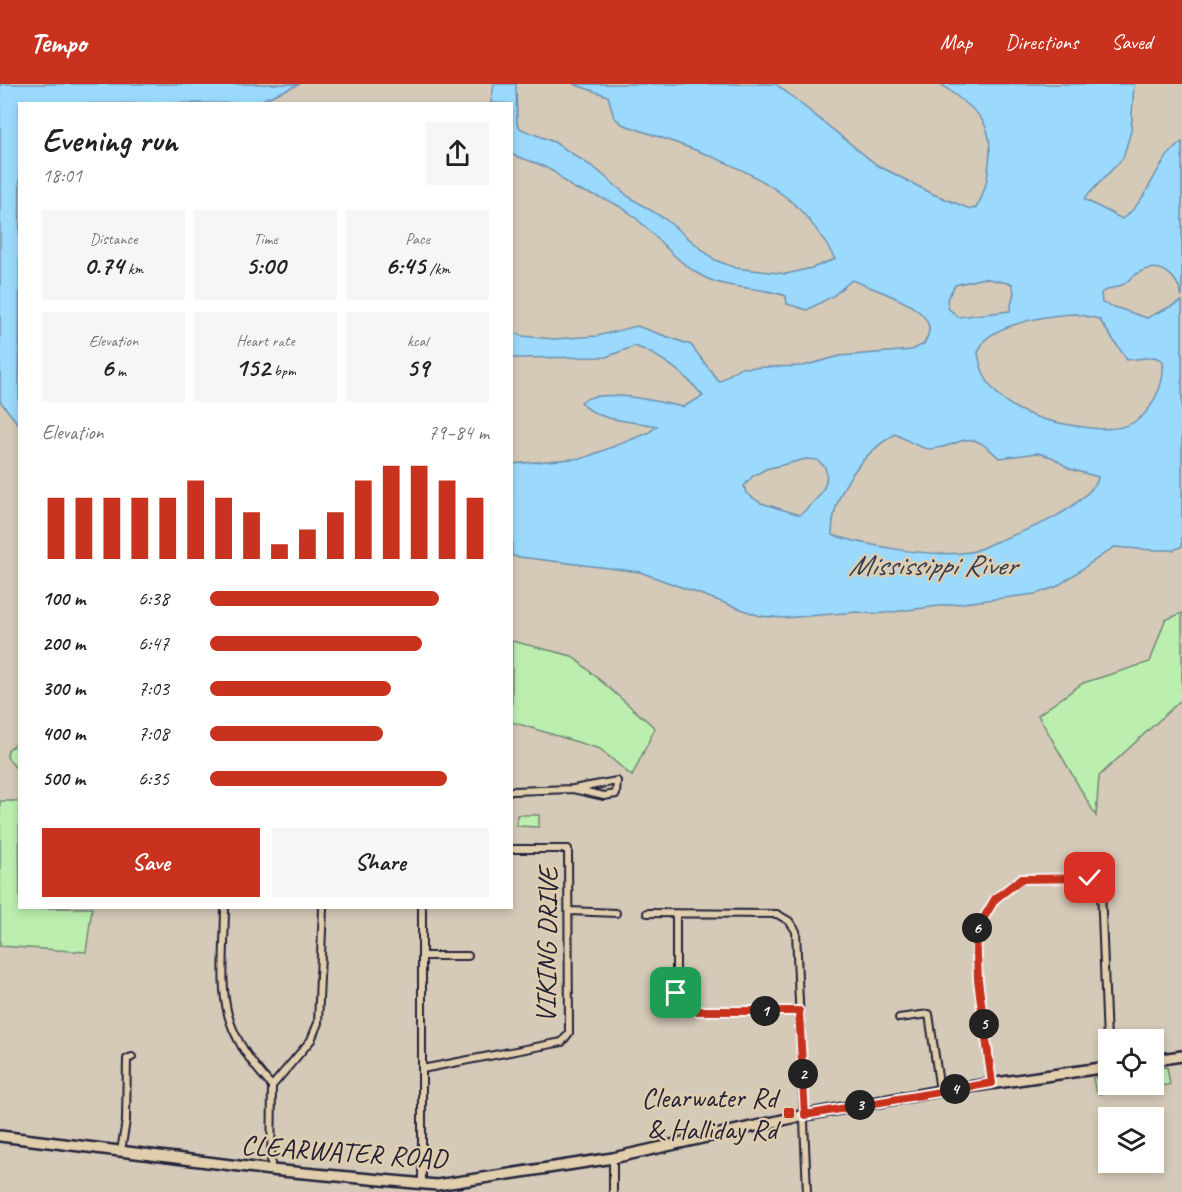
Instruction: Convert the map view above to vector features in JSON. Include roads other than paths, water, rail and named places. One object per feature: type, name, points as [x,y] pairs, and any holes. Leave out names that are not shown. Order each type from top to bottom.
[{"type":"street","points":[[513,791],[573,789],[616,781],[616,794],[591,794],[573,789]]},
{"type":"street","name":"VIKING DRIVE","points":[[422,1069],[562,1042],[569,1033],[568,849],[513,849]]},
{"type":"street","points":[[992,1083],[978,980],[976,931],[995,899],[1021,879],[1090,878],[1101,889],[1107,1029]]},
{"type":"street","points":[[225,909],[226,1014],[244,1053],[272,1086]]},
{"type":"street","points":[[271,1170],[272,1086],[311,1040],[318,1023],[322,909]]},
{"type":"street","points":[[421,1188],[422,909]]},
{"type":"street","points":[[570,911],[616,913]]},
{"type":"street","points":[[647,913],[777,914],[789,921],[796,931],[807,1192]]},
{"type":"street","points":[[676,914],[676,993],[685,1004],[696,1011],[799,1011]]},
{"type":"street","points":[[422,956],[468,956]]},
{"type":"street","points":[[900,1018],[929,1014],[940,1091]]},
{"type":"street","points":[[1164,1059],[1182,1056]]},
{"type":"street","points":[[121,1151],[126,1121],[127,1059],[132,1057]]},
{"type":"street","name":"CLEARWATER ROAD","points":[[0,1136],[421,1188],[613,1158],[805,1115],[940,1091],[1098,1068]]},
{"type":"street","points":[[613,1158],[613,1192]]},
{"type":"water","points":[[0,84],[300,84],[257,102],[18,102],[18,424],[0,401]]},
{"type":"water","name":"Mississippi River","points":[[494,84],[516,84],[517,124],[521,129],[554,142],[596,169],[629,197],[665,219],[715,260],[736,268],[786,274],[812,268],[835,259],[804,214],[788,198],[763,181],[704,153],[622,124],[614,117],[608,96],[573,84],[776,84],[877,165],[933,194],[970,209],[976,208],[985,187],[989,169],[989,135],[985,125],[972,108],[941,84],[1134,84],[1131,131],[1123,158],[1084,199],[1122,219],[1139,202],[1165,160],[1182,142],[1182,297],[1173,277],[1155,268],[1140,272],[1124,284],[1101,293],[1102,303],[1147,318],[1182,301],[1182,546],[1174,550],[1114,547],[1056,587],[1035,594],[876,614],[857,612],[784,618],[760,616],[640,572],[513,556],[513,464],[584,458],[648,433],[657,426],[606,417],[588,409],[581,402],[601,396],[615,396],[645,399],[683,407],[703,396],[672,366],[635,346],[606,357],[513,358],[513,332],[522,336],[554,339],[597,336],[637,326],[691,345],[719,382],[739,368],[803,366],[840,356],[912,350],[924,344],[929,330],[927,321],[910,306],[852,280],[833,296],[807,310],[787,304],[786,296],[722,284],[702,276],[682,262],[624,209],[573,188],[554,172],[513,155],[513,102],[491,102]],"holes":[[[984,278],[1012,284],[1014,292],[1010,311],[958,317],[948,308],[947,299],[955,285]],[[1076,314],[1099,319],[1127,360],[1155,357],[1163,361],[1163,374],[1156,396],[1149,409],[1131,424],[1109,429],[1083,427],[1038,418],[1010,405],[989,384],[978,352],[985,340],[1015,324]],[[895,434],[926,449],[972,440],[979,442],[999,458],[1038,453],[1052,457],[1070,469],[1098,477],[1097,482],[1077,503],[1051,519],[973,551],[919,552],[882,547],[832,535],[837,504],[850,477],[870,453]],[[806,459],[817,460],[825,467],[827,475],[820,494],[800,515],[761,503],[746,493],[744,486],[753,476],[766,469]]]},
{"type":"place","name":"Clearwater Rd & Halliday Rd","points":[[789,1113]]}]
